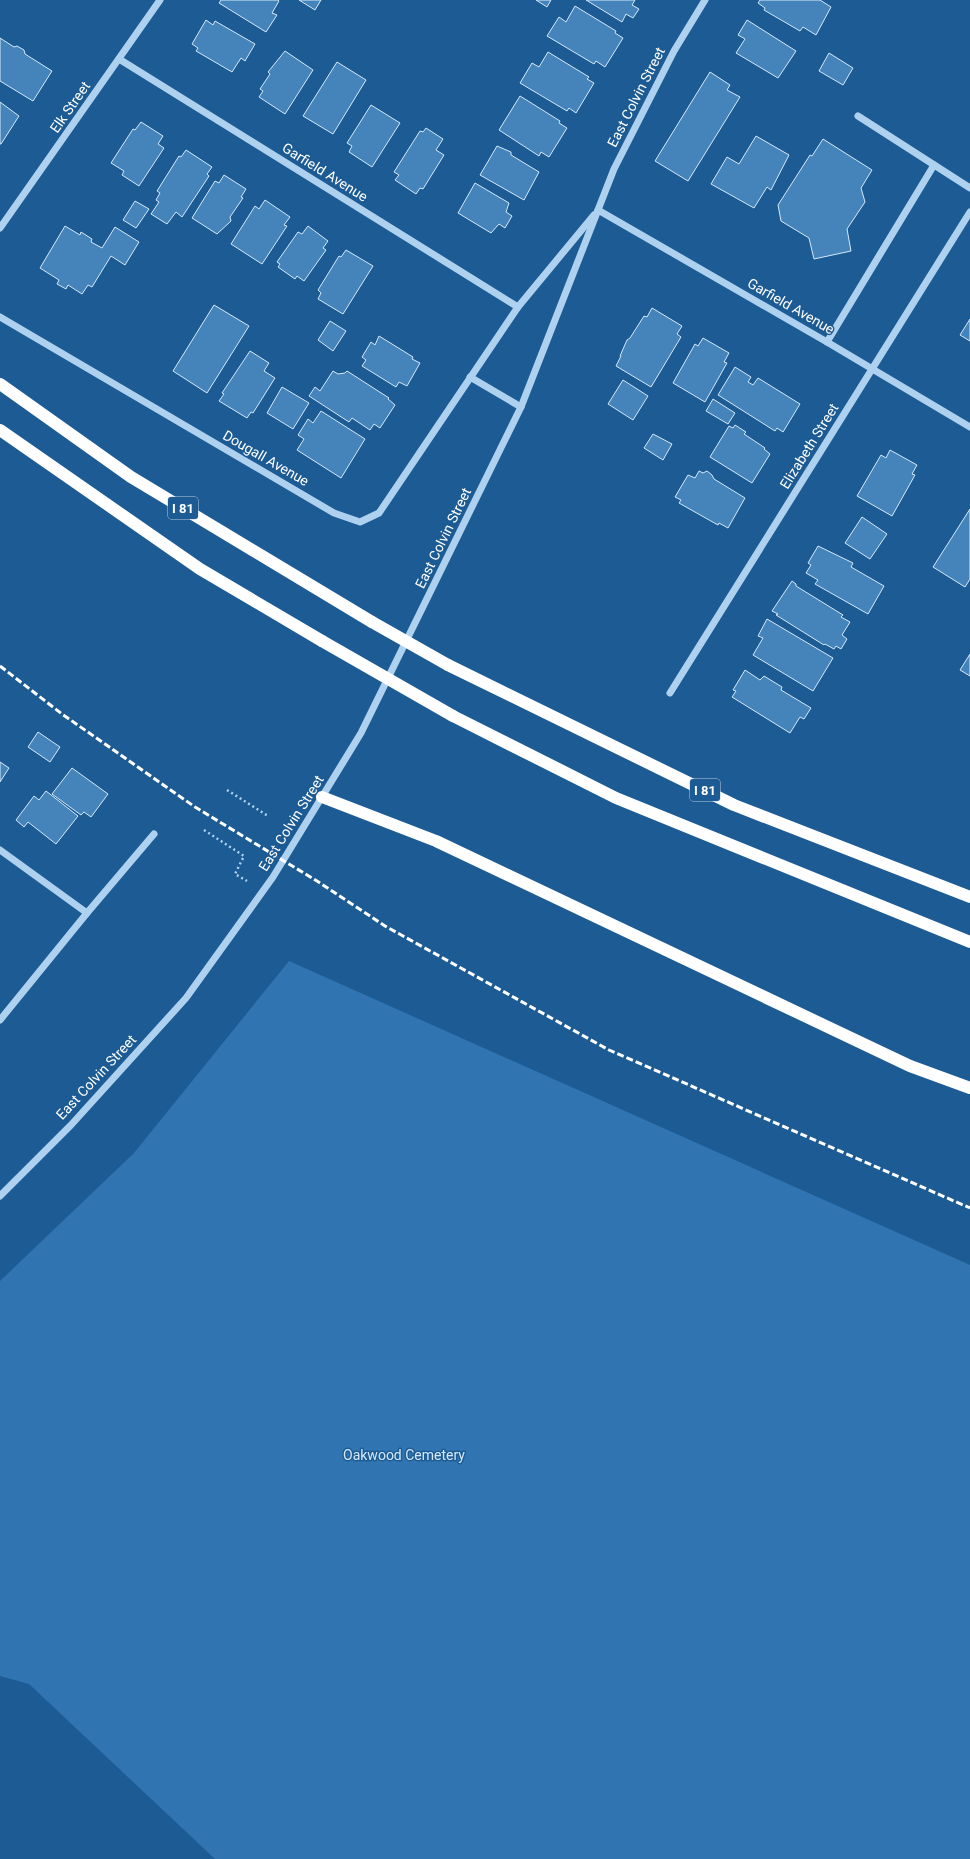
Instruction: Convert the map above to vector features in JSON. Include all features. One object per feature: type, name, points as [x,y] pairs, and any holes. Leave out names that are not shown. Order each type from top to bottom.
[{"type":"highway","name":"I 81","points":[[0,384],[131,477],[372,622],[448,665],[734,805],[970,897]]},
{"type":"highway","points":[[0,430],[200,569],[322,642],[453,716],[616,798],[970,942]]},
{"type":"highway","points":[[322,797],[436,841],[910,1066],[970,1088]]},
{"type":"street","name":"Elk Street","points":[[0,228],[160,0]]},
{"type":"street","name":"East Colvin Street","points":[[0,1196],[71,1125],[186,998],[273,877],[362,733],[521,407],[617,162],[674,51],[705,0]]},
{"type":"street","name":"Garfield Avenue","points":[[119,59],[518,307]]},
{"type":"street","points":[[858,116],[970,188]]},
{"type":"street","points":[[828,342],[934,165]]},
{"type":"street","name":"Garfield Avenue","points":[[598,210],[828,342],[970,427]]},
{"type":"street","name":"East Colvin Street","points":[[470,377],[518,307],[598,210]]},
{"type":"street","name":"Elizabeth Street","points":[[670,693],[970,212]]},
{"type":"street","name":"Dougall Avenue","points":[[1,317],[334,513],[360,522],[379,513],[470,377]]},
{"type":"street","points":[[470,377],[521,407]]},
{"type":"street","points":[[0,1020],[87,913],[154,834]]},
{"type":"street","points":[[0,850],[87,913]]},
{"type":"path","points":[[226,790],[268,816]]},
{"type":"path","points":[[204,830],[244,856],[235,874]]},
{"type":"green space","name":"Oakwood Cemetery","points":[[289,961],[970,1265],[970,1859],[215,1859],[29,1684],[0,1676],[0,1281],[134,1153]]},
{"type":"building","points":[[221,0],[279,1],[272,13],[277,15],[266,32],[219,3]]},
{"type":"building","points":[[299,0],[321,0],[315,10]]},
{"type":"building","points":[[536,0],[551,0],[547,7]]},
{"type":"building","points":[[586,0],[635,0],[632,5],[639,9],[633,18],[626,14],[622,22]]},
{"type":"building","points":[[760,0],[820,0],[831,7],[816,35],[803,27],[800,31],[764,10],[765,8],[758,3]]},
{"type":"building","points":[[575,6],[616,31],[615,33],[623,38],[605,67],[596,61],[594,64],[547,36],[559,17],[566,22]]},
{"type":"building","points":[[206,20],[213,25],[215,21],[255,44],[245,61],[241,58],[232,72],[196,51],[198,48],[192,44]]},
{"type":"building","points":[[747,20],[796,51],[778,78],[736,53],[745,39],[738,35]]},
{"type":"building","points":[[0,38],[14,47],[17,46],[24,50],[25,54],[52,71],[33,101],[0,81]]},
{"type":"building","points":[[285,51],[313,70],[285,114],[259,97],[263,91],[260,89],[270,74],[268,72]]},
{"type":"building","points":[[548,52],[589,77],[587,79],[594,83],[576,113],[569,108],[567,111],[520,83],[532,63],[539,67]]},
{"type":"building","points":[[829,53],[853,68],[843,85],[819,71]]},
{"type":"building","points":[[337,62],[366,80],[333,134],[303,116]]},
{"type":"building","points":[[710,72],[730,85],[727,90],[740,97],[688,181],[655,161]]},
{"type":"building","points":[[520,96],[560,121],[559,123],[567,128],[549,157],[541,152],[539,156],[499,130]]},
{"type":"building","points":[[0,102],[19,116],[1,144],[0,144]]},
{"type":"building","points":[[371,105],[400,123],[372,167],[349,152],[352,146],[347,143]]},
{"type":"building","points":[[141,122],[163,136],[158,144],[164,148],[139,186],[122,175],[124,171],[111,163],[133,129],[135,130]]},
{"type":"building","points":[[426,128],[443,139],[436,150],[444,155],[423,189],[420,188],[416,194],[395,180],[399,175],[394,172],[420,131],[423,132]]},
{"type":"building","points":[[756,136],[789,155],[771,190],[767,187],[754,208],[711,184],[727,157],[739,164]]},
{"type":"building","points":[[823,139],[872,170],[861,188],[865,202],[847,229],[851,251],[814,259],[809,238],[781,221],[778,205],[810,155],[812,156]]},
{"type":"building","points":[[497,146],[511,152],[511,155],[539,172],[524,200],[480,175]]},
{"type":"building","points":[[186,150],[212,167],[207,174],[209,176],[182,217],[176,212],[167,224],[151,214],[159,202],[156,200],[160,193],[157,191],[179,156],[181,157]]},
{"type":"building","points":[[224,175],[246,189],[241,197],[243,198],[230,217],[231,221],[217,234],[192,218],[215,181],[219,183]]},
{"type":"building","points":[[475,183],[509,203],[506,212],[512,216],[505,228],[499,224],[491,233],[458,213]]},
{"type":"building","points":[[265,200],[290,217],[284,225],[287,226],[262,264],[231,244],[255,206],[259,209]]},
{"type":"building","points":[[135,201],[149,209],[136,228],[123,220]]},
{"type":"building","points":[[65,226],[80,235],[81,232],[92,239],[91,242],[102,248],[115,227],[139,242],[125,265],[111,256],[92,287],[88,285],[82,294],[68,285],[66,289],[57,284],[59,280],[40,268]]},
{"type":"building","points":[[308,226],[328,241],[323,248],[326,250],[304,281],[297,276],[295,279],[278,267],[280,264],[277,262],[298,232],[302,234]]},
{"type":"building","points":[[346,250],[373,266],[343,314],[318,299],[321,293],[318,290],[339,256],[341,257]]},
{"type":"building","points":[[214,305],[249,326],[207,393],[173,371]]},
{"type":"building","points":[[652,308],[682,326],[677,334],[681,337],[651,387],[616,366],[627,340],[630,338],[644,316],[647,317]]},
{"type":"building","points":[[970,319],[970,341],[960,335]]},
{"type":"building","points":[[330,321],[346,331],[333,351],[318,340]]},
{"type":"building","points":[[379,336],[420,363],[407,386],[399,382],[396,387],[362,366],[366,360],[362,357],[371,342],[375,345]]},
{"type":"building","points":[[703,338],[729,353],[724,362],[727,363],[705,402],[673,383],[695,344],[698,346]]},
{"type":"building","points":[[250,351],[269,363],[264,371],[275,378],[253,413],[251,412],[247,418],[219,401],[224,394],[222,393]]},
{"type":"building","points":[[735,367],[751,377],[748,382],[753,385],[758,378],[800,404],[783,432],[777,428],[775,431],[718,395]]},
{"type":"building","points":[[333,371],[338,374],[345,373],[347,371],[389,398],[388,399],[395,405],[380,428],[374,424],[370,430],[352,418],[349,422],[309,396],[315,387],[320,391]]},
{"type":"building","points":[[623,380],[648,396],[633,420],[608,404]]},
{"type":"building","points":[[282,387],[309,403],[293,429],[267,413]]},
{"type":"building","points":[[713,399],[735,413],[728,424],[706,411]]},
{"type":"building","points":[[321,411],[365,439],[341,478],[297,450],[304,439],[298,435],[308,419],[313,423]]},
{"type":"building","points":[[735,425],[746,432],[744,434],[765,448],[764,449],[770,454],[752,483],[710,457],[729,426],[733,428]]},
{"type":"building","points":[[653,434],[672,444],[663,460],[644,448]]},
{"type":"building","points":[[890,450],[917,465],[912,474],[915,475],[892,516],[857,496],[881,455],[886,458]]},
{"type":"building","points":[[699,471],[703,473],[707,471],[714,479],[745,498],[728,528],[719,523],[718,525],[679,503],[681,500],[675,497],[688,475],[695,478]]},
{"type":"building","points":[[970,509],[970,579],[965,587],[933,567]]},
{"type":"building","points":[[862,517],[887,534],[870,559],[845,543]]},
{"type":"building","points":[[818,546],[853,563],[851,567],[884,586],[868,614],[815,584],[818,580],[806,573],[811,565],[808,563]]},
{"type":"building","points":[[792,581],[796,584],[796,586],[843,615],[841,617],[850,622],[842,635],[847,639],[841,649],[836,646],[834,649],[825,644],[824,645],[772,611]]},
{"type":"building","points":[[767,619],[833,658],[813,691],[753,655],[763,638],[758,636]]},
{"type":"building","points":[[970,654],[970,676],[960,670]]},
{"type":"building","points":[[745,670],[760,680],[764,676],[782,687],[781,690],[811,708],[804,719],[800,717],[790,733],[732,697],[736,691],[733,690]]},
{"type":"building","points":[[38,732],[60,747],[50,762],[28,747]]},
{"type":"building","points":[[0,762],[9,768],[0,782]]},
{"type":"building","points":[[72,768],[108,794],[91,817],[84,812],[81,815],[52,794]]},
{"type":"building","points":[[46,791],[78,816],[56,844],[28,822],[24,827],[16,820],[34,796],[39,800]]},
{"type":"railway","points":[[0,666],[62,714],[195,807],[317,881],[385,926],[609,1050],[970,1208]]}]
